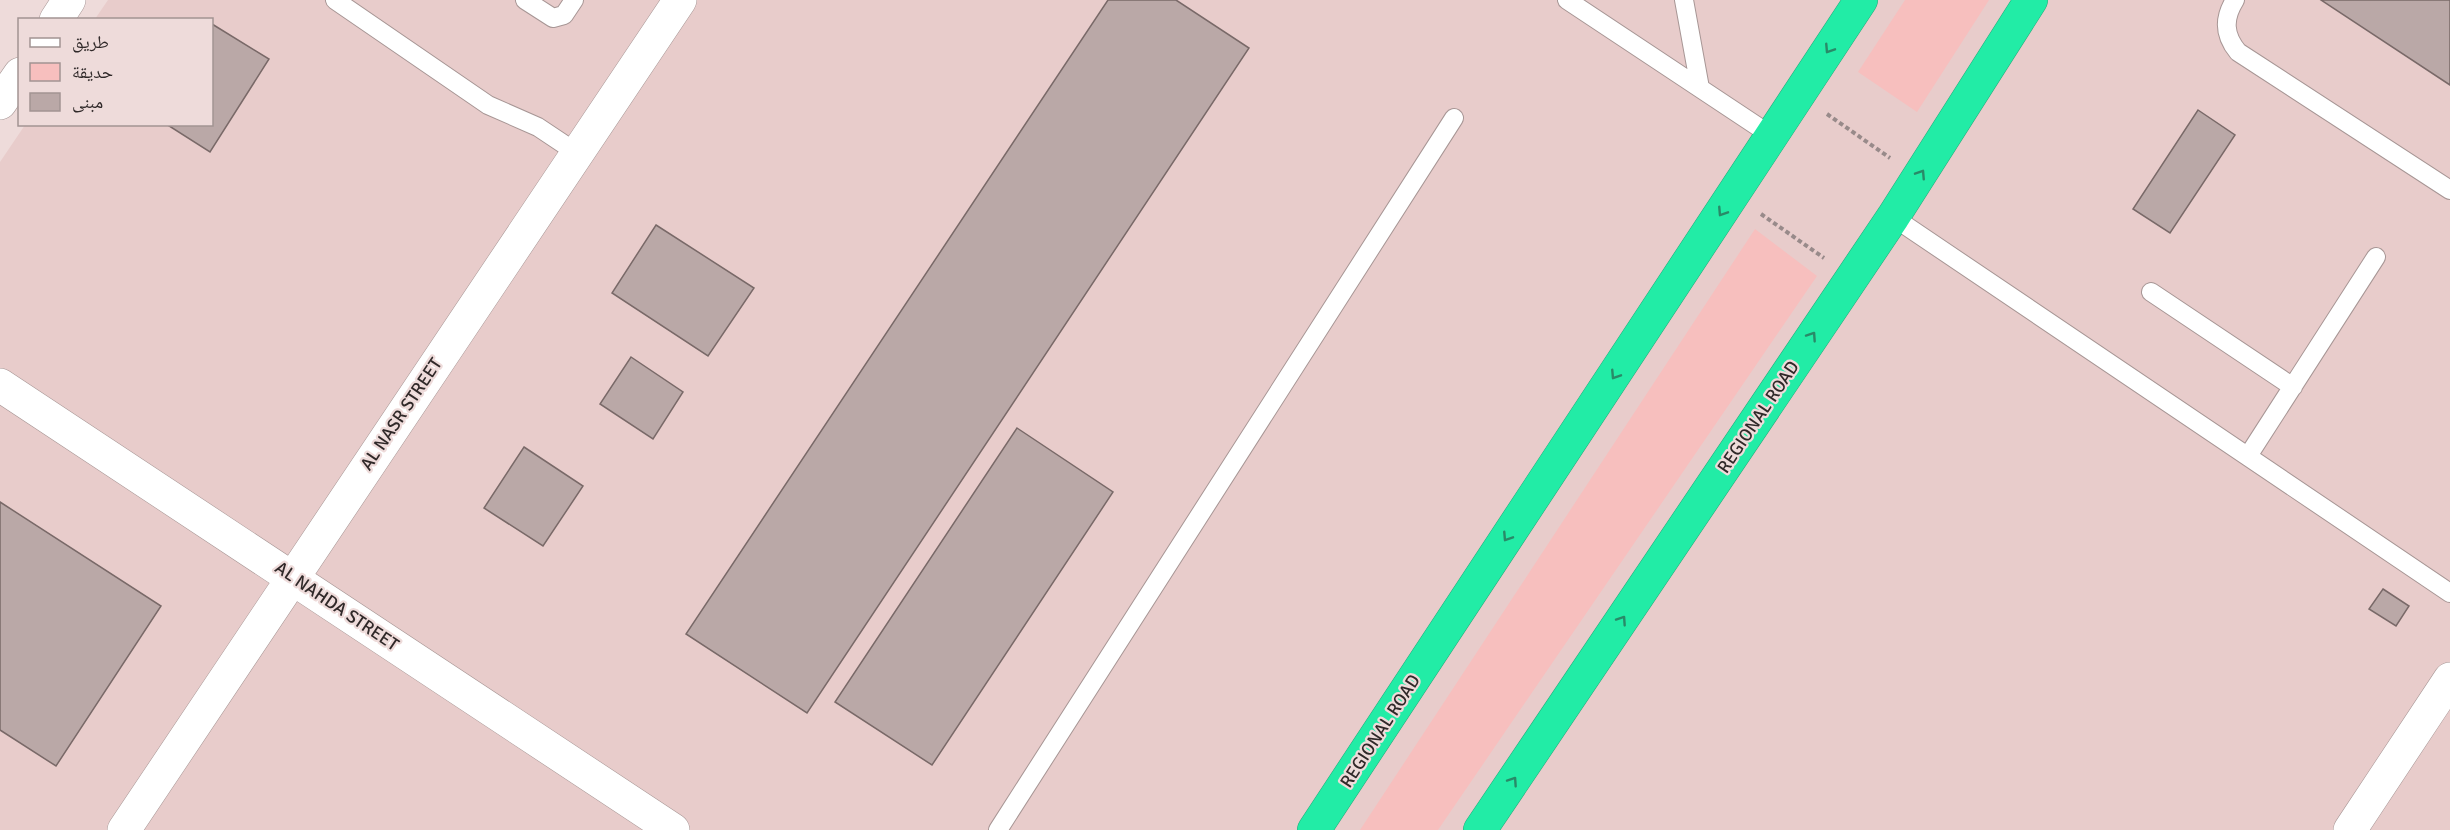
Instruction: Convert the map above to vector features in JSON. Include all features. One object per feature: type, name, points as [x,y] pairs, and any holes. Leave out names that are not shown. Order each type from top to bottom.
[{"type":"highway","name":"REGIONAL ROAD","points":[[1314,830],[1862,0]]},
{"type":"highway","name":"REGIONAL ROAD","points":[[1480,830],[1893,217],[2031,0]]},
{"type":"street","points":[[57,18],[69,0]]},
{"type":"street","name":"AL NASR STREET","points":[[124,830],[679,0]]},
{"type":"street","points":[[0,103],[18,77]]},
{"type":"street","name":"AL NAHDA STREET","points":[[0,385],[673,830]]},
{"type":"street","points":[[2350,830],[2450,679]]},
{"type":"lane","points":[[335,0],[488,105],[538,127],[577,153]]},
{"type":"lane","points":[[525,0],[553,18],[564,15],[574,0]]},
{"type":"lane","points":[[1567,0],[1772,136]]},
{"type":"lane","points":[[1684,0],[1700,88]]},
{"type":"lane","points":[[2235,0],[2226,18],[2226,30],[2230,42],[2238,52],[2450,190]]},
{"type":"lane","points":[[998,830],[1454,118]]},
{"type":"lane","points":[[1893,217],[2450,593]]},
{"type":"lane","points":[[2248,456],[2376,258]]},
{"type":"lane","points":[[2151,292],[2293,387]]},
{"type":"path","points":[[1800,95],[1918,178]]},
{"type":"path","points":[[1734,194],[1852,278]]},
{"type":"shaded area","points":[[108,0],[2450,0],[2450,830],[0,830],[0,162],[24,126],[213,126],[213,18],[96,18]]},
{"type":"green space","points":[[1905,0],[1989,0],[1917,112],[1858,72]]},
{"type":"green space","points":[[1755,229],[1817,276],[1438,830],[1360,830]]},
{"type":"building","points":[[1108,0],[1176,0],[1249,48],[807,713],[686,634]]},
{"type":"building","points":[[2321,0],[2450,0],[2450,85]]},
{"type":"building","points":[[213,25],[269,59],[210,152],[169,126],[213,126]]},
{"type":"building","points":[[2198,110],[2235,135],[2170,233],[2133,209]]},
{"type":"building","points":[[656,225],[754,288],[708,356],[612,293]]},
{"type":"building","points":[[631,357],[683,392],[653,439],[600,404]]},
{"type":"building","points":[[1017,428],[1113,492],[932,765],[835,702]]},
{"type":"building","points":[[524,447],[583,486],[543,546],[484,508]]},
{"type":"building","points":[[0,502],[161,606],[56,766],[0,730]]},
{"type":"building","points":[[2383,589],[2409,606],[2396,626],[2369,609]]}]
